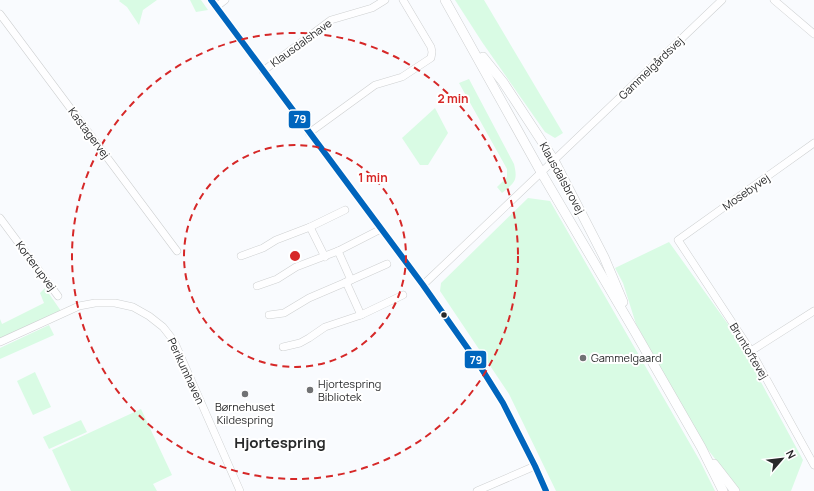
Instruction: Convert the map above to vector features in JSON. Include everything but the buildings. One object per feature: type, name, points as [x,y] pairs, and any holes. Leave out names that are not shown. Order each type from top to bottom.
[{"type":"street","points":[[211,0],[423,285],[478,362],[502,403],[535,466],[546,491]]},
{"type":"street","points":[[216,7],[225,0]]},
{"type":"street","name":"Klausdalshave","points":[[263,70],[331,20],[372,8],[385,0]]},
{"type":"street","points":[[310,133],[375,85],[402,77],[431,58],[431,47],[403,0]]},
{"type":"street","name":"Klausdalsbrovej","points":[[446,0],[541,172],[701,447],[723,491]]},
{"type":"street","name":"Gammelgårdsvej","points":[[423,285],[722,0]]},
{"type":"street","points":[[774,0],[814,34]]},
{"type":"street","name":"Kastagervej","points":[[0,14],[177,251]]},
{"type":"street","name":"Klausdalsbrovej","points":[[467,37],[503,82],[554,160],[604,257],[635,332]]},
{"type":"street","name":"Mosebyvej","points":[[678,240],[814,143]]},
{"type":"street","points":[[241,256],[263,248],[276,240],[310,227],[345,210]]},
{"type":"street","name":"Korterupvej","points":[[0,218],[58,296]]},
{"type":"street","points":[[310,227],[324,257]]},
{"type":"street","points":[[257,286],[277,279],[296,267],[338,251],[381,229]]},
{"type":"street","name":"Bruntoftevej","points":[[678,240],[751,350],[814,465]]},
{"type":"street","points":[[338,251],[361,315]]},
{"type":"street","points":[[269,315],[284,313],[309,298],[387,264]]},
{"type":"street","points":[[283,347],[300,343],[325,327],[361,315],[402,295]]},
{"type":"street","name":"Perikumhaven","points":[[0,342],[79,306],[95,302],[115,303],[133,307],[150,316],[164,327],[174,341],[240,491]]},
{"type":"street","points":[[751,350],[814,311]]},
{"type":"street","name":"Klausdalsbrovej","points":[[701,447],[735,491]]},
{"type":"street","points":[[477,491],[535,466]]},
{"type":"green space","points":[[157,0],[143,10],[139,25],[127,7],[119,1]]},
{"type":"green space","points":[[190,0],[201,0],[208,10],[196,12]]},
{"type":"green space","points":[[455,0],[484,0],[563,133],[555,138],[545,132],[482,42]]},
{"type":"green space","points":[[469,79],[514,164],[516,174],[514,181],[502,193],[497,187],[507,177],[507,169],[459,83]]},
{"type":"green space","points":[[435,108],[448,133],[428,165],[420,165],[402,138]]},
{"type":"green space","points":[[528,198],[550,201],[700,461],[715,491],[556,491],[509,394],[440,291],[441,283]]},
{"type":"green space","points":[[669,242],[735,334],[803,460],[791,491],[740,491],[702,442],[636,324],[623,283],[615,268]]},
{"type":"green space","points":[[45,288],[61,311],[0,339],[0,319],[2,324],[44,303],[40,293]]},
{"type":"green space","points":[[49,325],[54,335],[0,359],[0,348]]},
{"type":"green space","points":[[35,372],[51,407],[33,415],[17,381]]},
{"type":"green space","points":[[141,409],[172,475],[153,484],[157,491],[71,491],[52,450]]},
{"type":"green space","points":[[81,420],[87,432],[49,449],[43,437]]},
{"type":"transit line","name":"79","points":[[211,0],[423,285],[478,363],[503,403],[546,491]]},
{"type":"place","name":"Gammelgaard","points":[[583,358]]},
{"type":"place","name":"Hjortespring Bibliotek","points":[[310,390]]},
{"type":"place","name":"Børnehuset Kildespring","points":[[245,394]]},
{"type":"district","name":"Hjortespring","points":[[280,443]]}]
